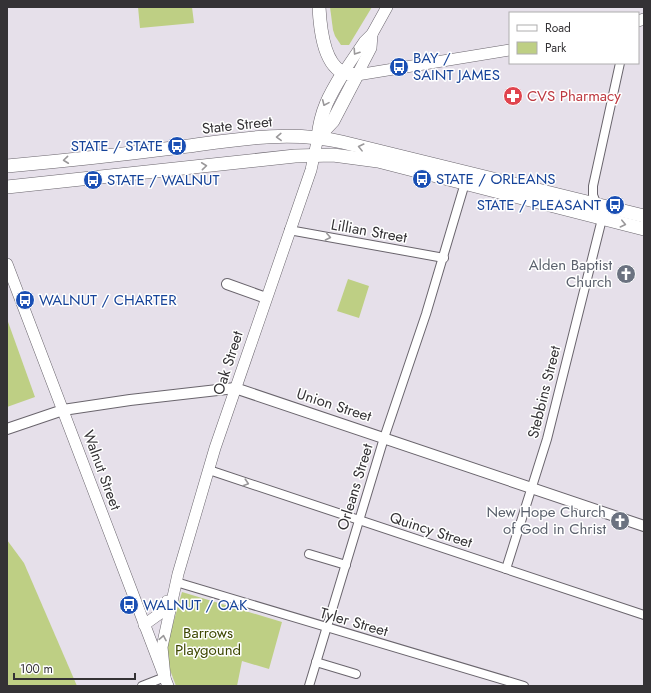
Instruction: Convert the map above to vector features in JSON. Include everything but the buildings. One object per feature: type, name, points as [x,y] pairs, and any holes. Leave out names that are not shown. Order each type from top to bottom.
[{"type":"main road","points":[[319,7],[320,24],[325,45],[334,65],[343,73],[358,74],[509,50]]},
{"type":"main road","points":[[318,137],[320,118],[325,102],[361,45],[372,34],[387,7]]},
{"type":"main road","points":[[318,137],[333,121],[358,74],[371,48],[372,34]]},
{"type":"main road","name":"State Street","points":[[7,166],[270,137],[318,137],[466,178],[596,211],[644,230]]},
{"type":"main road","name":"Oak Street","points":[[166,681],[162,647],[176,582],[235,388],[315,155],[318,137]]},
{"type":"main road","points":[[141,152],[144,172]]},
{"type":"main road","name":"State Street","points":[[7,187],[315,155],[333,155],[378,161],[466,178]]},
{"type":"main road","name":"State Street","points":[[596,211],[644,216]]},
{"type":"main road","name":"Walnut Street","points":[[7,264],[64,410],[166,681]]},
{"type":"main road","name":"Oak Street","points":[[144,625],[162,612],[176,582]]},
{"type":"street","points":[[596,211],[593,186],[620,64]]},
{"type":"street","name":"Orleans Street","points":[[309,686],[384,438],[444,258],[466,178]]},
{"type":"street","name":"Stebbins Street","points":[[506,569],[533,488],[596,211]]},
{"type":"street","name":"Lillian Street","points":[[290,230],[444,258]]},
{"type":"street","points":[[227,284],[266,298]]},
{"type":"street","name":"Union Street","points":[[7,429],[64,410],[130,400],[235,388],[644,526]]},
{"type":"street","name":"Quincy Street","points":[[209,470],[644,616]]},
{"type":"street","points":[[309,554],[346,565]]},
{"type":"street","name":"Tyler Street","points":[[176,582],[524,686]]},
{"type":"street","points":[[316,662],[356,674]]},
{"type":"street","points":[[142,686],[166,681]]},
{"type":"green space","points":[[138,7],[192,7],[194,23],[140,28]]},
{"type":"green space","points":[[330,7],[372,7],[349,45],[341,45],[335,36]]},
{"type":"green space","points":[[348,279],[369,286],[359,318],[337,311]]},
{"type":"green space","points":[[7,319],[35,397],[7,407]]},
{"type":"green space","points":[[7,540],[24,563],[77,686],[7,686]]},
{"type":"green space","name":"Barrows Playgound","points":[[182,592],[282,622],[269,669],[242,661],[237,686],[176,686],[167,662],[166,648]]},
{"type":"place","name":"BAY / SAINT JAMES","points":[[399,67]]},
{"type":"place","name":"CVS Pharmacy","points":[[513,96]]},
{"type":"place","name":"STATE / STATE","points":[[177,146]]},
{"type":"place","name":"STATE / ORLEANS","points":[[422,179]]},
{"type":"place","name":"STATE / WALNUT","points":[[93,180]]},
{"type":"place","name":"STATE / PLEASANT","points":[[615,205]]},
{"type":"place","name":"Alden Baptist Church","points":[[626,274]]},
{"type":"place","name":"WALNUT / CHARTER","points":[[25,300]]},
{"type":"place","name":"New Hope Church of God in Christ","points":[[620,521]]},
{"type":"place","name":"WALNUT / OAK","points":[[129,605]]}]
